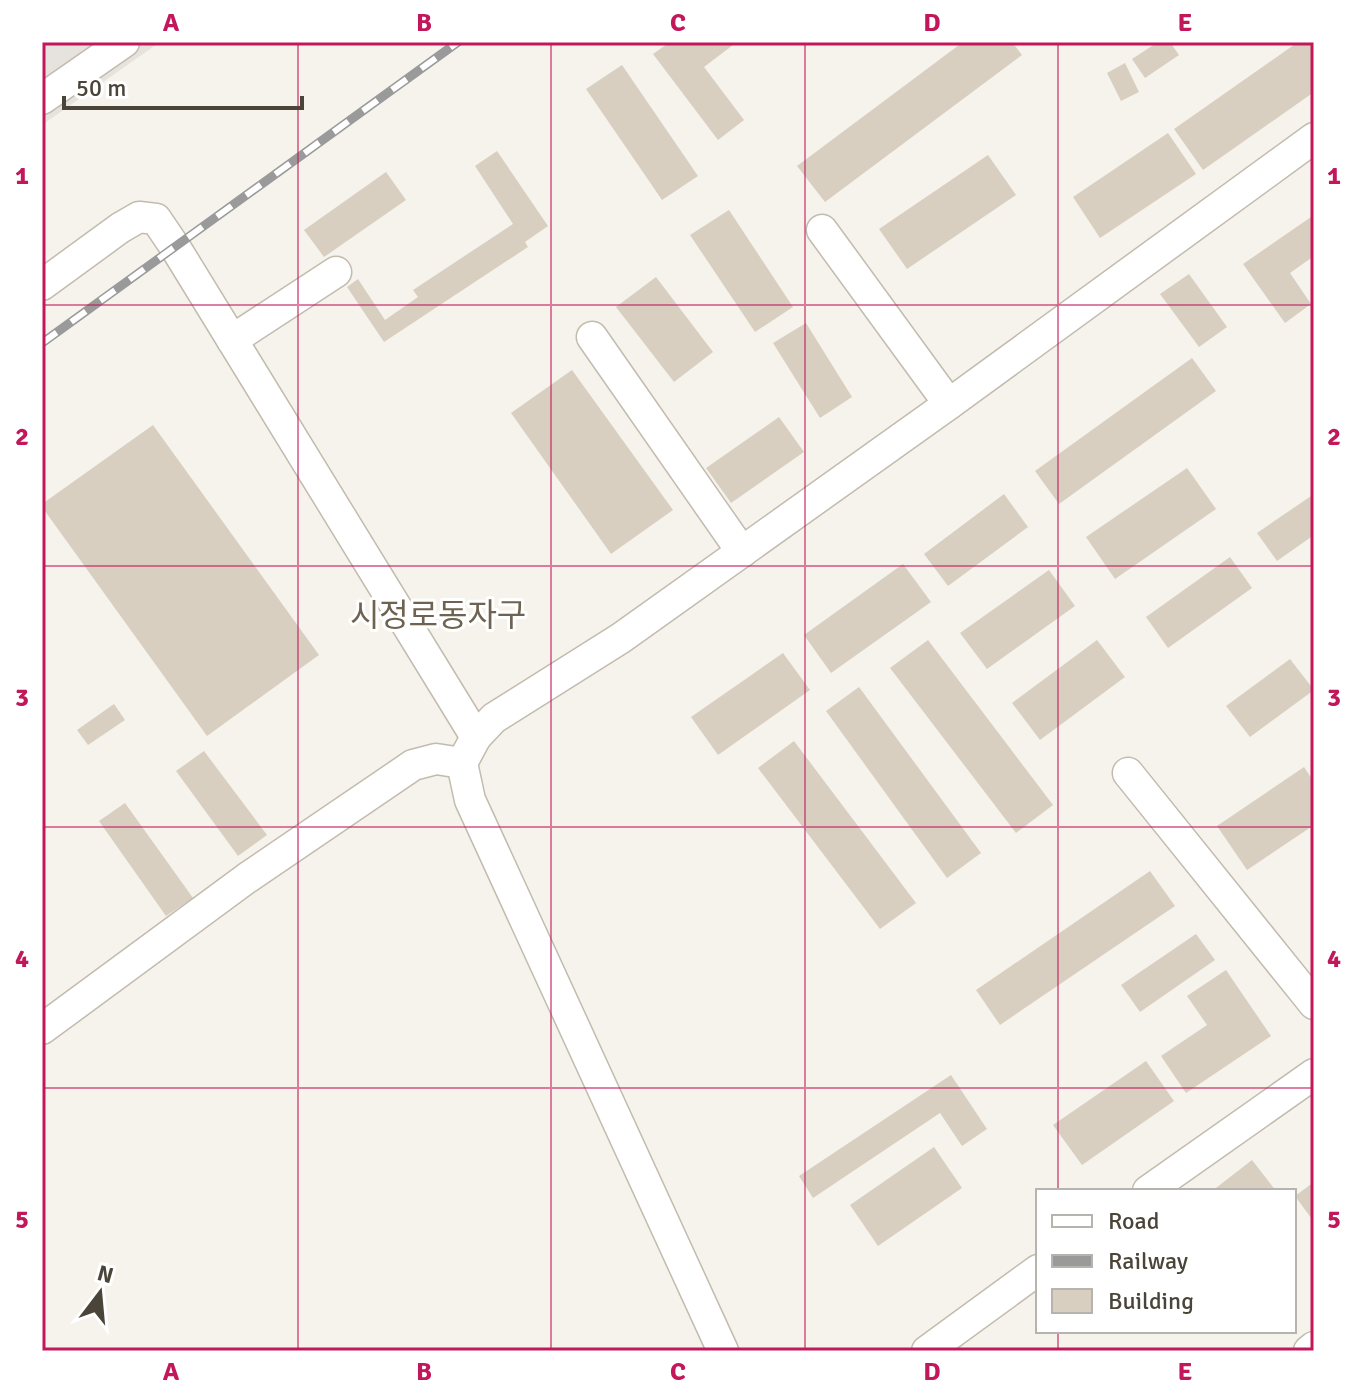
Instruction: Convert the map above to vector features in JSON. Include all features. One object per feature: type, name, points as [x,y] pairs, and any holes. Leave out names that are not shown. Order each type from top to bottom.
[{"type":"street","points":[[42,99],[124,42]]},
{"type":"street","points":[[42,1029],[247,878],[413,765],[469,750],[494,718],[621,638],[1314,138]]},
{"type":"street","points":[[42,285],[139,217],[156,219],[175,247],[469,750],[470,800],[723,1351]]},
{"type":"street","points":[[822,230],[949,404]]},
{"type":"street","points":[[232,340],[336,272]]},
{"type":"street","points":[[592,337],[742,552]]},
{"type":"street","points":[[1128,773],[1314,1004]]},
{"type":"street","points":[[1151,1189],[1314,1074]]},
{"type":"street","points":[[927,1351],[1036,1271]]},
{"type":"street","points":[[1309,1351],[1314,1347]]},
{"type":"shaded area","points":[[42,42],[160,42],[42,125]]},
{"type":"building","points":[[670,42],[737,42],[704,67],[744,120],[718,140],[653,54]]},
{"type":"building","points":[[963,42],[1012,42],[1022,55],[825,202],[797,166]]},
{"type":"building","points":[[1158,42],[1170,42],[1179,55],[1145,78],[1132,59]]},
{"type":"building","points":[[1298,42],[1314,42],[1314,92],[1203,170],[1174,129]]},
{"type":"building","points":[[1125,63],[1139,92],[1121,101],[1107,73]]},
{"type":"building","points":[[622,65],[698,176],[662,200],[586,89]]},
{"type":"building","points":[[1168,133],[1196,174],[1100,238],[1073,197]]},
{"type":"building","points":[[497,151],[548,226],[525,242],[528,247],[384,342],[347,287],[358,279],[385,320],[418,297],[413,290],[513,224],[475,166]]},
{"type":"building","points":[[988,155],[1016,195],[907,269],[879,229]]},
{"type":"building","points":[[386,172],[406,200],[324,257],[304,230]]},
{"type":"building","points":[[729,210],[793,307],[755,332],[690,235]]},
{"type":"building","points":[[1314,215],[1314,256],[1290,273],[1311,304],[1285,323],[1243,264]]},
{"type":"building","points":[[1189,274],[1227,327],[1199,347],[1160,294]]},
{"type":"building","points":[[656,277],[713,352],[674,382],[616,307]]},
{"type":"building","points":[[806,323],[852,397],[820,418],[773,343]]},
{"type":"building","points":[[1192,358],[1216,391],[1059,504],[1035,471]]},
{"type":"building","points":[[572,370],[673,510],[611,554],[511,413]]},
{"type":"building","points":[[779,417],[804,452],[731,503],[706,468]]},
{"type":"building","points":[[153,425],[319,655],[207,736],[42,507],[42,504]]},
{"type":"building","points":[[1187,468],[1216,509],[1115,579],[1086,537]]},
{"type":"building","points":[[1004,494],[1028,527],[948,586],[924,554]]},
{"type":"building","points":[[1314,494],[1314,535],[1277,561],[1257,533]]},
{"type":"building","points":[[1230,557],[1252,588],[1168,648],[1146,617]]},
{"type":"building","points":[[903,564],[931,602],[831,673],[804,635]]},
{"type":"building","points":[[1049,570],[1075,606],[987,669],[960,633]]},
{"type":"building","points":[[928,640],[1053,805],[1016,833],[890,668]]},
{"type":"building","points":[[1097,640],[1125,677],[1040,740],[1012,703]]},
{"type":"building","points":[[783,653],[810,690],[718,755],[691,717]]},
{"type":"building","points":[[1290,659],[1314,690],[1250,737],[1226,706]]},
{"type":"building","points":[[859,687],[981,853],[947,878],[826,711]]},
{"type":"building","points":[[114,704],[125,720],[88,745],[77,730]]},
{"type":"building","points":[[794,741],[916,903],[880,929],[758,768]]},
{"type":"building","points":[[204,751],[267,835],[238,856],[176,771]]},
{"type":"building","points":[[1304,767],[1314,782],[1314,825],[1247,870],[1217,826]]},
{"type":"building","points":[[125,803],[193,898],[166,916],[99,821]]},
{"type":"building","points":[[1150,871],[1175,906],[1000,1025],[976,990]]},
{"type":"building","points":[[1196,934],[1215,960],[1140,1012],[1121,985]]},
{"type":"building","points":[[1226,970],[1271,1036],[1186,1093],[1161,1056],[1207,1025],[1187,996]]},
{"type":"building","points":[[1146,1061],[1174,1101],[1082,1165],[1053,1125]]},
{"type":"building","points":[[951,1075],[987,1129],[962,1146],[940,1113],[813,1198],[799,1176]]},
{"type":"building","points":[[934,1147],[962,1188],[878,1246],[850,1205]]},
{"type":"building","points":[[1252,1160],[1274,1189],[1215,1189]]},
{"type":"building","points":[[1314,1182],[1314,1222],[1296,1197]]},
{"type":"railway","points":[[42,343],[458,42]]},
{"type":"district","name":"시정로동자구","points":[[438,615]]}]
